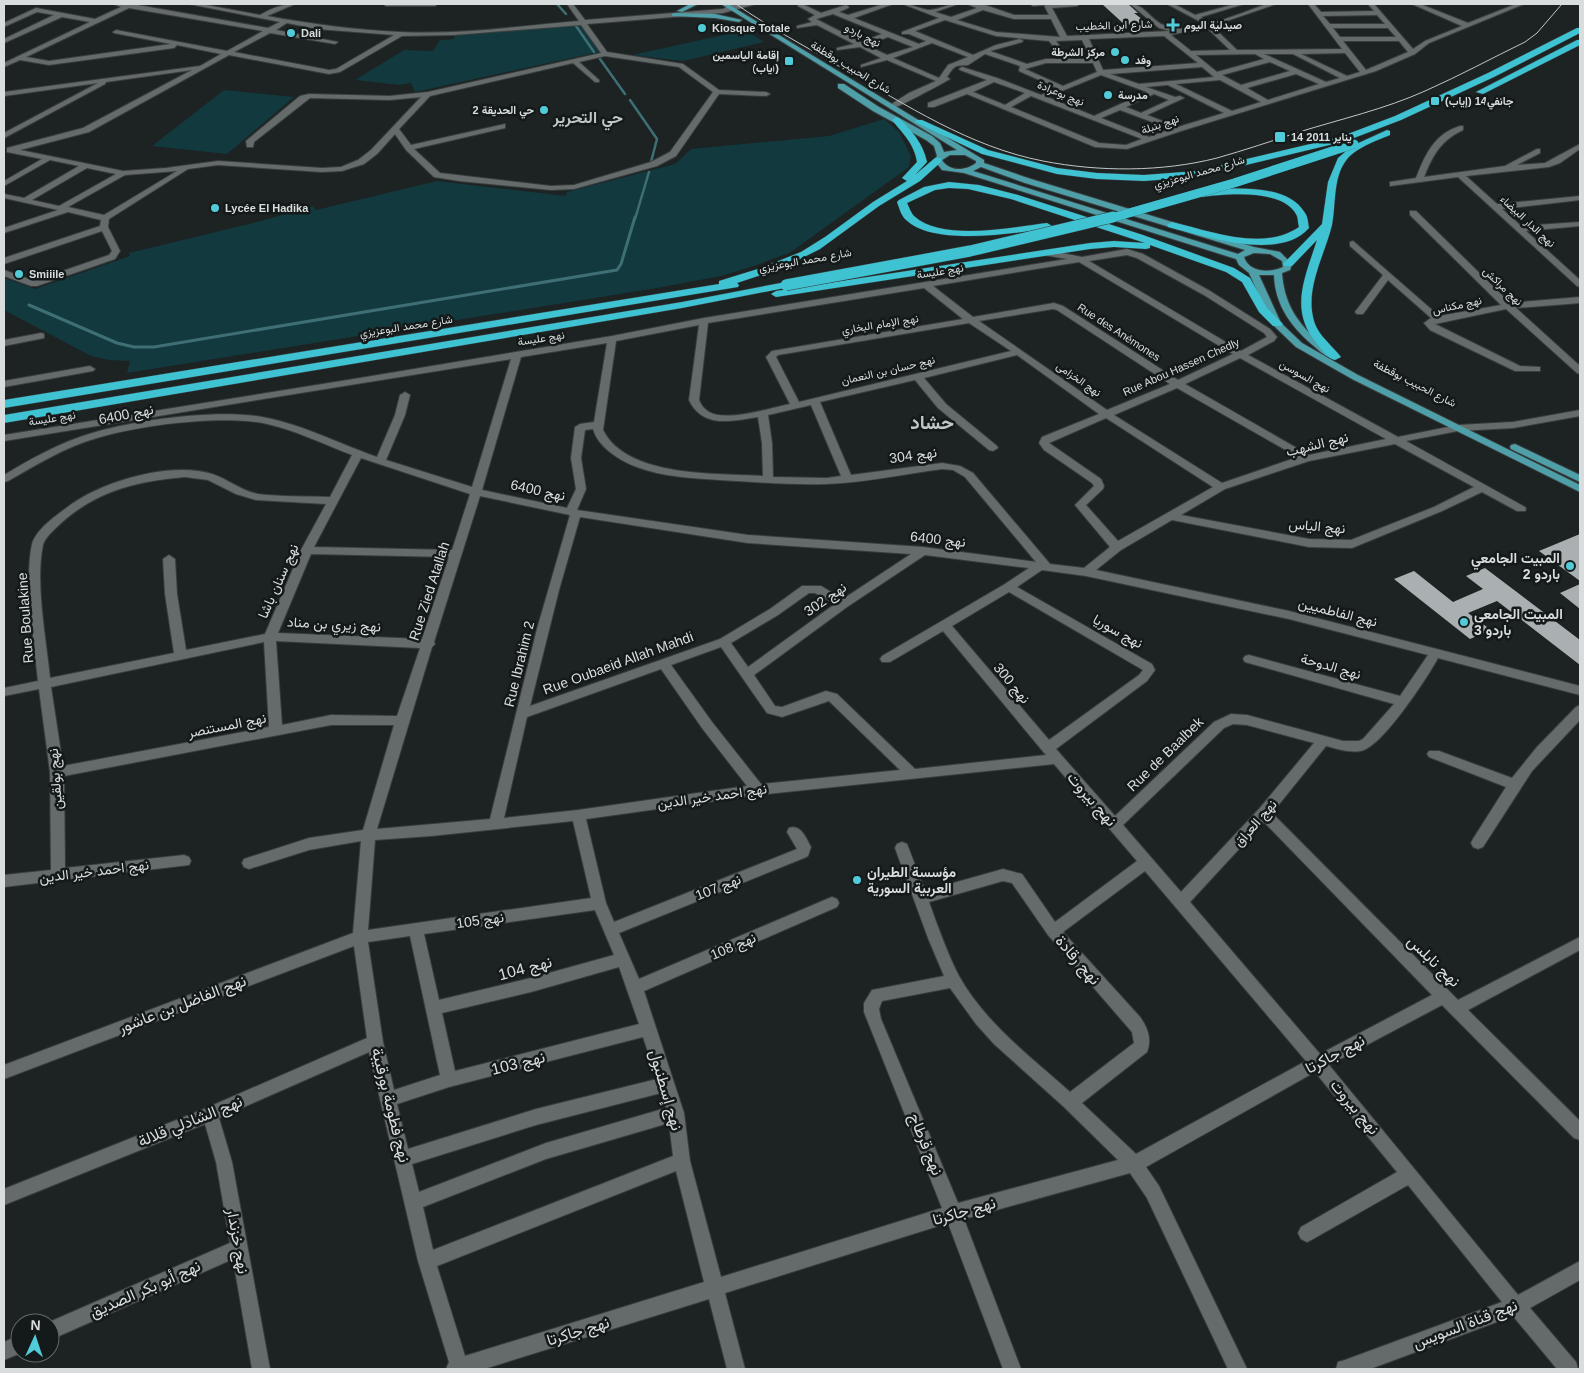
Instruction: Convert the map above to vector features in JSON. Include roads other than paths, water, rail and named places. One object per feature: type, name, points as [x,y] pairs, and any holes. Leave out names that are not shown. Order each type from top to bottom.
[{"type":"highway","name":"شارع محمد البوعزيزي","points":[[783,281],[1046,226],[1173,193],[1343,139],[1398,118],[1491,75],[1580,30]]},
{"type":"highway","points":[[1471,95],[1580,42]]},
{"type":"highway","name":"شارع محمد البوعزيزي","points":[[4,419],[680,299],[1014,242],[1183,198],[1274,171],[1386,133],[1436,111]]},
{"type":"highway","points":[[884,199],[915,172],[922,162],[918,144],[896,120]]},
{"type":"highway","points":[[918,122],[985,152],[1025,164],[1097,176],[1144,178],[1173,177],[1224,169],[1343,139]]},
{"type":"highway","points":[[1335,357],[1319,340],[1307,317],[1309,288],[1327,224],[1333,183],[1341,160],[1356,148],[1386,133]]},
{"type":"highway","points":[[680,299],[759,274],[794,259],[828,239],[929,170],[940,158]]},
{"type":"highway","points":[[1046,226],[969,233],[944,233],[917,225],[908,218],[903,210],[902,202],[910,196],[937,186],[972,186],[1180,251],[1230,270],[1246,280],[1263,310],[1277,324]]},
{"type":"highway","points":[[1172,225],[1252,242],[1288,240],[1304,228],[1304,218],[1299,210],[1278,198],[1260,192],[1242,190],[1220,191],[1183,198]]},
{"type":"highway","points":[[1288,264],[1327,224]]},
{"type":"highway","points":[[680,299],[792,291],[1090,246],[1138,244],[1180,251]]},
{"type":"highway","name":"شارع محمد البوعزيزي","points":[[4,404],[680,299]]},
{"type":"main road","points":[[677,13],[695,4]]},
{"type":"main road","name":"شارع الحبيب بوقطفة","points":[[725,7],[739,20],[806,63]]},
{"type":"main road","name":"شارع الحبيب بوقطفة","points":[[725,7],[918,122],[966,153],[977,157],[980,164],[1231,245],[1276,253],[1282,256],[1288,264]]},
{"type":"main road","points":[[677,13],[739,20]]},
{"type":"main road","name":"شارع الحبيب بوقطفة","points":[[837,83],[937,145],[940,158]]},
{"type":"main road","points":[[966,153],[949,153],[940,158],[941,166],[964,171],[1240,257],[1253,250]]},
{"type":"main road","points":[[964,171],[975,168],[980,164]]},
{"type":"main road","points":[[1240,257],[1242,264],[1253,270],[1266,273],[1284,270],[1288,264]]},
{"type":"main road","points":[[1253,270],[1277,324]]},
{"type":"main road","name":"شارع الحبيب بوقطفة","points":[[1278,272],[1280,294],[1284,307],[1292,321],[1305,336],[1335,357],[1580,479]]},
{"type":"main road","name":"شارع الحبيب بوقطفة","points":[[1277,324],[1299,345],[1319,356],[1580,489]]},
{"type":"street","points":[[4,25],[50,4]]},
{"type":"street","points":[[116,4],[131,5],[335,42]]},
{"type":"street","points":[[192,4],[361,28],[409,30],[583,21]]},
{"type":"street","points":[[216,4],[286,22],[349,31],[401,34],[454,33],[677,13],[752,4]]},
{"type":"street","points":[[264,15],[292,4]]},
{"type":"street","points":[[386,4],[435,4]]},
{"type":"street","points":[[570,4],[605,54]]},
{"type":"street","points":[[840,20],[890,4]]},
{"type":"street","points":[[906,4],[996,34],[1007,43]]},
{"type":"street","points":[[929,12],[956,4]]},
{"type":"street","points":[[970,4],[1014,17],[1055,17]]},
{"type":"street","points":[[839,48],[859,45],[908,31],[991,4]]},
{"type":"street","points":[[1033,4],[1042,4]]},
{"type":"street","points":[[1065,39],[1049,5],[1077,4]]},
{"type":"street","points":[[1133,4],[1162,32],[1203,66],[1218,77],[1269,104]]},
{"type":"street","points":[[1171,5],[1181,4]]},
{"type":"street","points":[[1194,17],[1241,4]]},
{"type":"street","name":"شارع ابن الخطيب","points":[[996,34],[1065,39],[1178,31],[1209,24],[1274,4]]},
{"type":"street","points":[[1311,4],[1364,74]]},
{"type":"street","points":[[1371,4],[1413,53]]},
{"type":"street","points":[[1415,4],[1466,25]]},
{"type":"street","name":"نهج بنبلة","points":[[967,92],[1098,145],[1127,147],[1364,74],[1413,53],[1424,43],[1521,4]]},
{"type":"street","points":[[5,64],[131,5]]},
{"type":"street","points":[[800,5],[819,15]]},
{"type":"street","points":[[1171,5],[1209,24],[1235,52]]},
{"type":"street","name":"نهج باردو","points":[[819,15],[846,7]]},
{"type":"street","points":[[36,10],[96,22]]},
{"type":"street","points":[[832,11],[919,47]]},
{"type":"street","points":[[13,14],[23,16]]},
{"type":"street","points":[[1320,14],[1379,14]]},
{"type":"street","points":[[4,41],[60,15]]},
{"type":"street","points":[[819,15],[811,18],[820,24]]},
{"type":"street","points":[[8,152],[86,130],[294,18]]},
{"type":"street","points":[[799,28],[831,23]]},
{"type":"street","name":"نهج باردو","points":[[820,24],[886,58],[941,81]]},
{"type":"street","points":[[1329,26],[1390,26]]},
{"type":"street","points":[[893,107],[962,69],[972,58],[908,31]]},
{"type":"street","points":[[116,32],[334,72],[350,65],[401,34]]},
{"type":"street","name":"شارع ابن الخطيب","points":[[941,81],[950,66],[1007,43],[1041,38]]},
{"type":"street","points":[[1085,38],[1094,61],[1101,72],[1176,100]]},
{"type":"street","points":[[1051,39],[1069,62]]},
{"type":"street","points":[[1339,39],[1402,40]]},
{"type":"street","points":[[863,66],[919,47],[932,40]]},
{"type":"street","points":[[20,58],[50,63],[185,44]]},
{"type":"street","points":[[1188,53],[1346,51]]},
{"type":"street","points":[[986,52],[1025,68],[1044,80],[1063,88]]},
{"type":"street","points":[[1253,52],[1326,86]]},
{"type":"street","points":[[1292,52],[1348,78]]},
{"type":"street","points":[[250,145],[250,141],[303,98],[309,96],[390,98],[428,94],[605,54],[681,65],[717,92],[766,94]]},
{"type":"street","points":[[1137,85],[1218,77],[1270,60]]},
{"type":"street","points":[[574,61],[598,81]]},
{"type":"street","points":[[1025,68],[1043,62],[1094,61]]},
{"type":"street","points":[[4,94],[207,66]]},
{"type":"street","points":[[1041,97],[1101,72],[1203,66]]},
{"type":"street","name":"نهج بوعرادة","points":[[962,69],[1031,93],[1150,140]]},
{"type":"street","points":[[1240,88],[1296,72]]},
{"type":"street","points":[[4,136],[112,78]]},
{"type":"street","points":[[931,105],[995,80]]},
{"type":"street","points":[[1168,83],[1233,114]]},
{"type":"street","points":[[396,130],[409,148],[437,174],[446,177],[551,188],[574,187],[654,164],[673,154],[682,144],[717,92]]},
{"type":"street","points":[[1095,118],[1153,92]]},
{"type":"street","points":[[4,99],[15,93]]},
{"type":"street","points":[[1006,107],[1031,93]]},
{"type":"street","points":[[1141,115],[1189,93]]},
{"type":"street","points":[[8,152],[50,157],[123,173],[158,171],[218,163],[322,170],[342,169],[360,162],[396,130],[428,94]]},
{"type":"street","points":[[1119,107],[1178,130]]},
{"type":"street","points":[[409,148],[502,126]]},
{"type":"street","points":[[1419,181],[1436,143],[1446,134],[1460,128]]},
{"type":"street","points":[[1393,184],[1553,163],[1580,146]]},
{"type":"street","points":[[1504,168],[1537,151]]},
{"type":"street","points":[[4,184],[50,157]]},
{"type":"street","points":[[26,200],[85,166]]},
{"type":"street","points":[[4,262],[104,223],[191,167]]},
{"type":"street","points":[[4,231],[64,209],[123,173]]},
{"type":"street","name":"نهج الدار البيضاء","points":[[1460,175],[1580,284]]},
{"type":"street","points":[[4,196],[64,209],[104,223],[116,251],[112,257],[34,284],[4,273]]},
{"type":"street","points":[[4,202],[15,198]]},
{"type":"street","points":[[1496,207],[1580,198]]},
{"type":"street","name":"نهج مراكش","points":[[1413,213],[1508,306],[1580,371]]},
{"type":"street","points":[[1519,229],[1580,224]]},
{"type":"street","points":[[1353,244],[1438,319]]},
{"type":"street","points":[[1047,253],[1080,260],[1081,253],[1090,246]]},
{"type":"street","name":"Rue Abou Hassen Chedly","points":[[1080,260],[1119,253],[1135,254],[1207,294],[1271,334],[1271,339],[1241,355],[1177,384],[1046,438],[1044,443],[1096,481],[1099,486],[1097,491],[1082,501],[1080,505],[1116,547]]},
{"type":"street","name":"نهج عليسة","points":[[4,438],[150,419],[612,339],[704,321],[1080,260]]},
{"type":"street","name":"نهج السوسن","points":[[1080,260],[1241,355],[1521,509]]},
{"type":"street","points":[[1360,312],[1387,275]]},
{"type":"street","name":"نهج الخزامى","points":[[926,285],[971,320],[1106,414],[1221,487]]},
{"type":"street","name":"نهج مكناس","points":[[1537,369],[1518,369],[1433,328],[1429,323],[1438,319],[1508,306],[1580,300]]},
{"type":"street","name":"نهج الإمام البخاري","points":[[795,404],[771,357],[775,353],[1047,306]]},
{"type":"street","name":"Rue des Anémones","points":[[1047,306],[1060,308],[1177,384],[1307,458]]},
{"type":"street","name":"نهج حسان بن النعمان","points":[[704,321],[694,388],[696,407],[708,416],[718,418],[763,413],[1019,352]]},
{"type":"street","points":[[4,343],[41,336]]},
{"type":"street","points":[[599,425],[612,339]]},
{"type":"street","name":"Rue Zied Atallah","points":[[368,836],[402,721],[429,644],[457,554],[517,355]]},
{"type":"street","points":[[4,384],[90,369]]},
{"type":"street","points":[[917,376],[942,406],[993,448]]},
{"type":"street","points":[[380,460],[400,415],[405,395]]},
{"type":"street","points":[[814,401],[848,479]]},
{"type":"street","points":[[763,413],[767,443],[768,480]]},
{"type":"street","name":"نهج الشهب","points":[[1086,572],[1116,547],[1221,487],[1307,458],[1458,428],[1513,425],[1580,413]]},
{"type":"street","name":"نهج 6400","points":[[4,479],[46,455],[92,436],[150,419],[211,418],[261,420],[289,427],[358,454],[476,492],[573,513],[764,541],[923,552],[1086,572]]},
{"type":"street","name":"نهج 304","points":[[599,425],[598,430],[602,438],[612,449],[640,465],[675,473],[804,482],[848,479],[952,466],[962,470],[1044,566]]},
{"type":"street","name":"Rue Ibrahim 2","points":[[496,824],[556,578],[581,489],[576,458],[580,427],[599,425]]},
{"type":"street","name":"نهج سنان باشا","points":[[276,731],[270,637],[307,550],[358,454]]},
{"type":"street","name":"Rue Boulakine","points":[[44,683],[36,579],[38,544],[60,518],[83,500],[118,485],[151,477],[185,474],[210,477],[240,492],[256,497],[333,501]]},
{"type":"street","name":"نهج الياس","points":[[1168,516],[1303,542],[1344,544],[1367,540],[1483,488]]},
{"type":"street","points":[[307,550],[457,554]]},
{"type":"street","name":"نهج 302","points":[[746,674],[843,604],[923,552]]},
{"type":"street","points":[[169,559],[171,594],[180,654]]},
{"type":"street","points":[[886,659],[1044,566]]},
{"type":"street","name":"نهج الفاطميين","points":[[1086,572],[1288,615],[1580,690]]},
{"type":"street","name":"نهج سوريا","points":[[1010,587],[1148,667],[1143,678],[1052,753]]},
{"type":"street","name":"Rue Oubaeid Allah Mahdi","points":[[522,714],[724,642],[774,612],[806,589],[816,589],[843,604]]},
{"type":"street","name":"نهج 300","points":[[945,625],[1052,753]]},
{"type":"street","name":"نهج زيري بن مناد","points":[[4,692],[180,654],[270,637],[429,644]]},
{"type":"street","points":[[724,642],[771,710],[782,712],[826,696],[833,697],[911,773]]},
{"type":"street","points":[[1404,702],[1422,677],[1435,653]]},
{"type":"street","name":"نهج الدوحة","points":[[1249,659],[1404,702]]},
{"type":"street","points":[[663,663],[707,726],[758,790]]},
{"type":"street","name":"نهج بولقين","points":[[44,683],[58,772],[58,876]]},
{"type":"street","name":"Rue de Baalbek","points":[[1114,825],[1219,725],[1227,720],[1246,720],[1343,746],[1361,746],[1368,742],[1404,702]]},
{"type":"street","points":[[1478,844],[1536,757],[1549,743],[1576,725],[1580,710]]},
{"type":"street","name":"نهج المستنصر","points":[[58,772],[331,720],[402,721]]},
{"type":"street","name":"نهج العراق","points":[[1182,901],[1264,813],[1323,741]]},
{"type":"street","name":"نهج احمد خير الدين","points":[[250,863],[328,839],[578,816],[758,790],[911,773],[1052,753]]},
{"type":"street","name":"نهج بيروت","points":[[1052,753],[1182,901],[1410,1174],[1569,1369]]},
{"type":"street","points":[[1434,754],[1516,785]]},
{"type":"street","name":"نهج نابلس","points":[[1264,813],[1580,1132]]},
{"type":"street","name":"نهج إسطنبول","points":[[578,816],[599,903],[624,959],[676,1114],[682,1161],[736,1369]]},
{"type":"street","name":"نهج 107","points":[[611,930],[800,854],[803,852],[804,846],[794,832]]},
{"type":"street","name":"نهج فطومة بورقيبة","points":[[368,836],[360,937],[376,1042],[428,1261],[458,1369]]},
{"type":"street","points":[[902,848],[935,938],[954,981],[981,1019],[1000,1039],[1021,1060],[1070,1102],[1134,1164],[1153,1192],[1238,1369]]},
{"type":"street","name":"نهج احمد خير الدين","points":[[4,881],[184,861]]},
{"type":"street","points":[[1052,931],[1146,862]]},
{"type":"street","name":"نهج رقادة","points":[[921,898],[1003,875],[1017,878],[1052,931],[1135,1022],[1143,1040],[1141,1047],[1070,1102]]},
{"type":"street","name":"نهج 105","points":[[360,937],[599,903]]},
{"type":"street","name":"نهج 108","points":[[634,988],[832,903]]},
{"type":"street","points":[[416,929],[435,1008],[449,1080]]},
{"type":"street","name":"نهج الفاضل بن عاشور","points":[[4,1072],[360,937]]},
{"type":"street","points":[[1457,1008],[1580,943]]},
{"type":"street","name":"نهج 104","points":[[435,1008],[531,985],[624,959]]},
{"type":"street","name":"نهج قرطاج","points":[[954,981],[877,995],[872,1001],[870,1009],[954,1213],[1012,1369]]},
{"type":"street","name":"نهج جاكرتا","points":[[458,1369],[954,1213],[1134,1164],[1317,1063],[1444,996]]},
{"type":"street","name":"نهج 103","points":[[388,1099],[449,1080],[648,1029]]},
{"type":"street","name":"نهج الشادلي قلالة","points":[[4,1197],[210,1114],[376,1042]]},
{"type":"street","points":[[404,1159],[536,1117],[666,1084]]},
{"type":"street","name":"نهج خزندار","points":[[210,1114],[224,1162],[261,1369]]},
{"type":"street","points":[[414,1202],[546,1151],[676,1114]]},
{"type":"street","points":[[428,1261],[682,1161]]},
{"type":"street","points":[[1306,1233],[1410,1174]]},
{"type":"street","name":"نهج أبو بكر الصديق","points":[[60,1327],[240,1247]]},
{"type":"street","name":"نهج قناة السويس","points":[[1345,1369],[1516,1306],[1580,1270]]},
{"type":"waterway","points":[[557,4],[566,14]]},
{"type":"waterway","points":[[576,26],[594,52]]},
{"type":"waterway","points":[[600,59],[625,94]]},
{"type":"waterway","points":[[630,100],[657,139],[651,162]]},
{"type":"waterway","points":[[635,219],[649,172]]},
{"type":"waterway","points":[[29,305],[117,343],[134,347],[154,347],[617,270],[621,264],[635,217]]},
{"type":"tram line","points":[[736,4],[775,29],[914,110],[964,135],[1016,155],[1064,165],[1108,169],[1174,166],[1217,158],[1410,97],[1525,42],[1537,33],[1562,4]]},
{"type":"place","name":"صيدلية اليوم","points":[[1173,25]]},
{"type":"place","name":"Kiosque Totale","points":[[702,28]]},
{"type":"place","name":"Dali","points":[[291,33]]},
{"type":"place","name":"مركز الشرطة","points":[[1115,52]]},
{"type":"place","name":"وفد","points":[[1125,60]]},
{"type":"place","name":"إقامة الياسمين (إياب)","points":[[789,61]]},
{"type":"place","name":"مدرسة","points":[[1108,95]]},
{"type":"place","name":"جانفي14 (إياب)","points":[[1435,101]]},
{"type":"place","name":"حي الحديقة 2","points":[[544,110]]},
{"type":"place","name":"14 يناير 2011","points":[[1280,137]]},
{"type":"place","name":"Lycée El Hadika","points":[[215,208]]},
{"type":"place","name":"Smiiile","points":[[19,274]]},
{"type":"place","name":"المبيت الجامعي باردو 2","points":[[1570,566]]},
{"type":"place","name":"المبيت الجامعي باردو 3","points":[[1464,622]]},
{"type":"place","name":"مؤسسة الطيران العربية السورية","points":[[857,880]]},
{"type":"district","name":"حي التحرير","points":[[588,117]]},
{"type":"district","name":"حشاد","points":[[932,422]]}]
